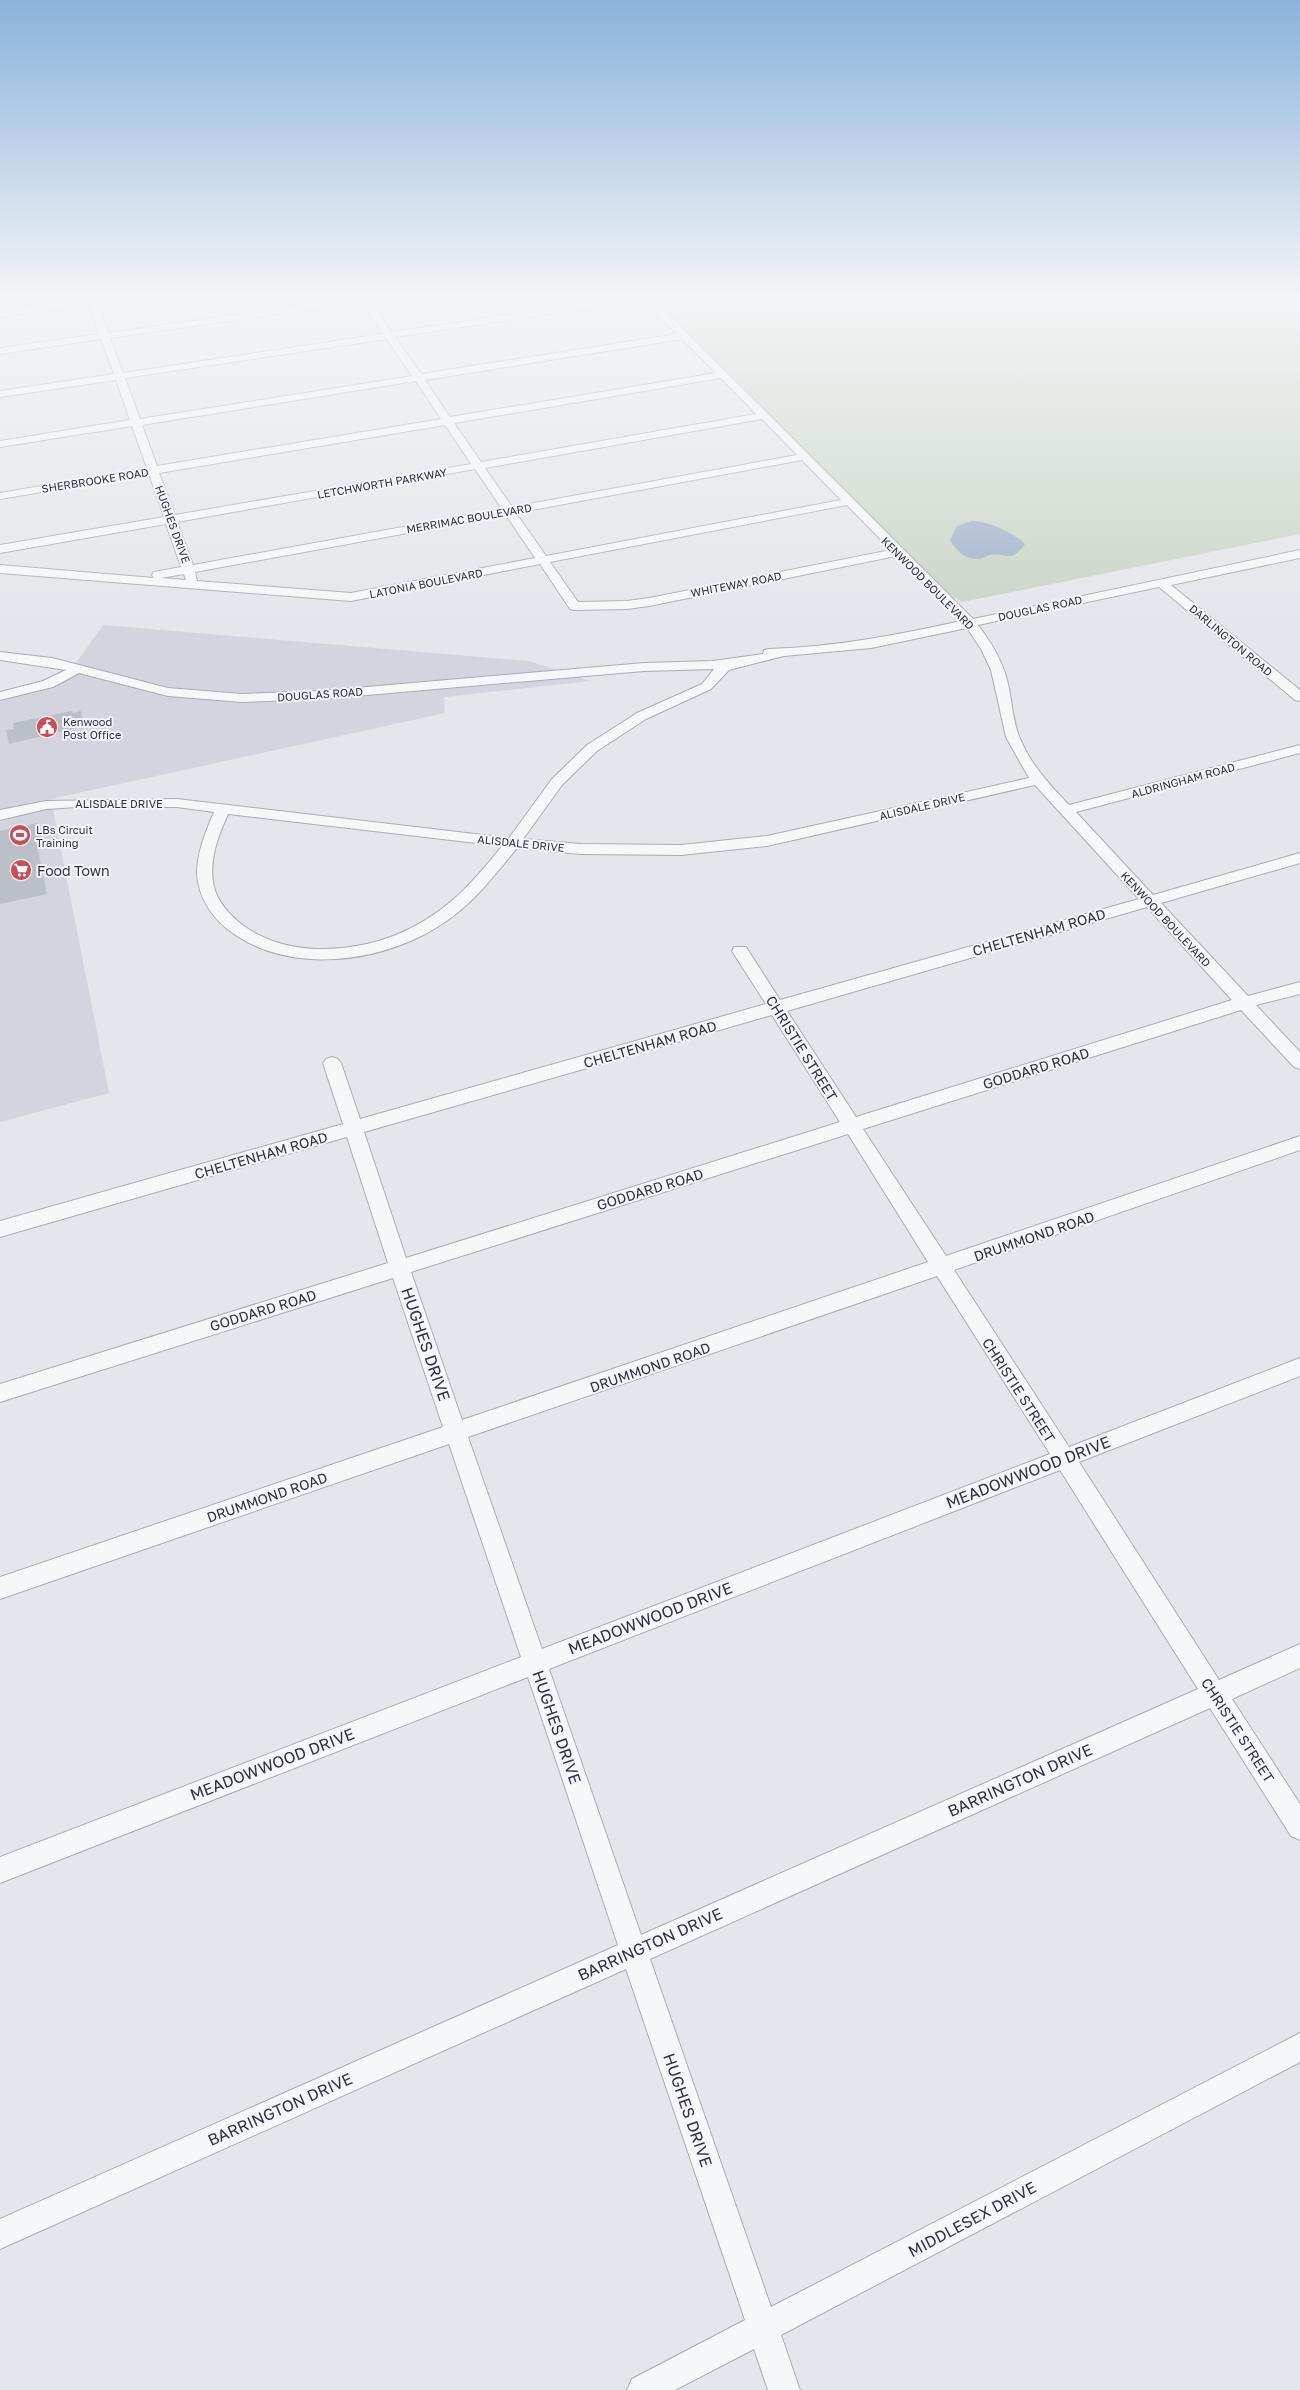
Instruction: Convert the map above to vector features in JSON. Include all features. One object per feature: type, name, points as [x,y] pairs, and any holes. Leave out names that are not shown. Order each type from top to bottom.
[{"type":"street","name":"HUGHES DRIVE","points":[[130,406],[189,569],[193,585]]},
{"type":"street","points":[[0,444],[239,406]]},
{"type":"street","points":[[436,406],[574,606]]},
{"type":"street","name":"SHERBROOKE ROAD","points":[[0,496],[539,406]]},
{"type":"street","name":"KENWOOD BOULEVARD","points":[[753,406],[980,635],[1000,677],[1010,731],[1020,753],[1038,780],[1300,1063]]},
{"type":"street","name":"LETCHWORTH PARKWAY","points":[[0,548],[762,415]]},
{"type":"street","name":"MERRIMAC BOULEVARD","points":[[135,579],[803,457]]},
{"type":"street","name":"LATONIA BOULEVARD","points":[[0,569],[351,597],[847,502]]},
{"type":"street","name":"WHITEWAY ROAD","points":[[574,606],[627,605],[649,602],[897,552]]},
{"type":"street","name":"DOUGLAS ROAD","points":[[644,667],[658,662],[763,653],[779,654],[856,646],[1300,554]]},
{"type":"street","name":"DARLINGTON ROAD","points":[[1161,583],[1300,697]]},
{"type":"street","name":"DOUGLAS ROAD","points":[[0,656],[51,661],[158,690],[196,696],[242,698],[311,696],[644,667],[739,662],[766,659],[779,654]]},
{"type":"street","points":[[223,809],[210,836],[205,854],[206,886],[214,904],[224,918],[248,935],[286,951],[302,954],[334,953],[375,947],[418,931],[458,905],[474,890],[512,843],[550,789],[586,753],[635,720],[710,684],[721,670],[739,662]]},
{"type":"street","points":[[686,666],[705,673],[710,684]]},
{"type":"street","points":[[0,696],[48,684],[78,668]]},
{"type":"street","name":"ALDRINGHAM ROAD","points":[[1066,810],[1300,749]]},
{"type":"street","name":"ALISDALE DRIVE","points":[[0,815],[46,805],[77,803],[177,803],[512,843],[580,849],[636,851],[711,848],[767,841],[1038,780]]},
{"type":"street","name":"CHELTENHAM ROAD","points":[[0,1228],[1300,858]]},
{"type":"street","name":"CHRISTIE STREET","points":[[740,951],[1300,1827]]},
{"type":"street","name":"GODDARD ROAD","points":[[0,1393],[1243,1003],[1300,988]]},
{"type":"street","name":"HUGHES DRIVE","points":[[332,1064],[399,1267],[784,2390]]},
{"type":"street","name":"DRUMMOND ROAD","points":[[0,1588],[941,1268],[1300,1143]]},
{"type":"street","name":"MEADOWWOOD DRIVE","points":[[0,1870],[1300,1367]]},
{"type":"street","name":"BARRINGTON DRIVE","points":[[0,2234],[1300,1656]]},
{"type":"street","name":"MIDDLESEX DRIVE","points":[[643,2390],[1300,2047]]},
{"type":"shaded area","points":[[103,625],[529,661],[590,681],[444,697],[445,713],[51,799],[109,1093],[0,1122],[0,693],[64,680]]},
{"type":"green space","points":[[758,406],[1300,406],[1300,534],[962,602],[948,594],[874,523]]},
{"type":"water","points":[[972,521],[1000,528],[1025,544],[1012,556],[990,555],[981,559],[973,559],[965,556],[955,548],[950,540],[957,526]]},
{"type":"building","name":"Kenwood Post Office","points":[[72,711],[73,713],[81,711],[84,726],[9,744],[6,730],[14,729],[13,723]]},
{"type":"building","name":"Food Town","points":[[38,823],[41,838],[38,839],[40,846],[37,846],[47,894],[0,904],[0,831]]},
{"type":"place","name":"Kenwood Post Office","points":[[47,727]]},
{"type":"place","name":"LBs Circuit Training","points":[[20,835]]},
{"type":"place","name":"Food Town","points":[[21,870]]}]
